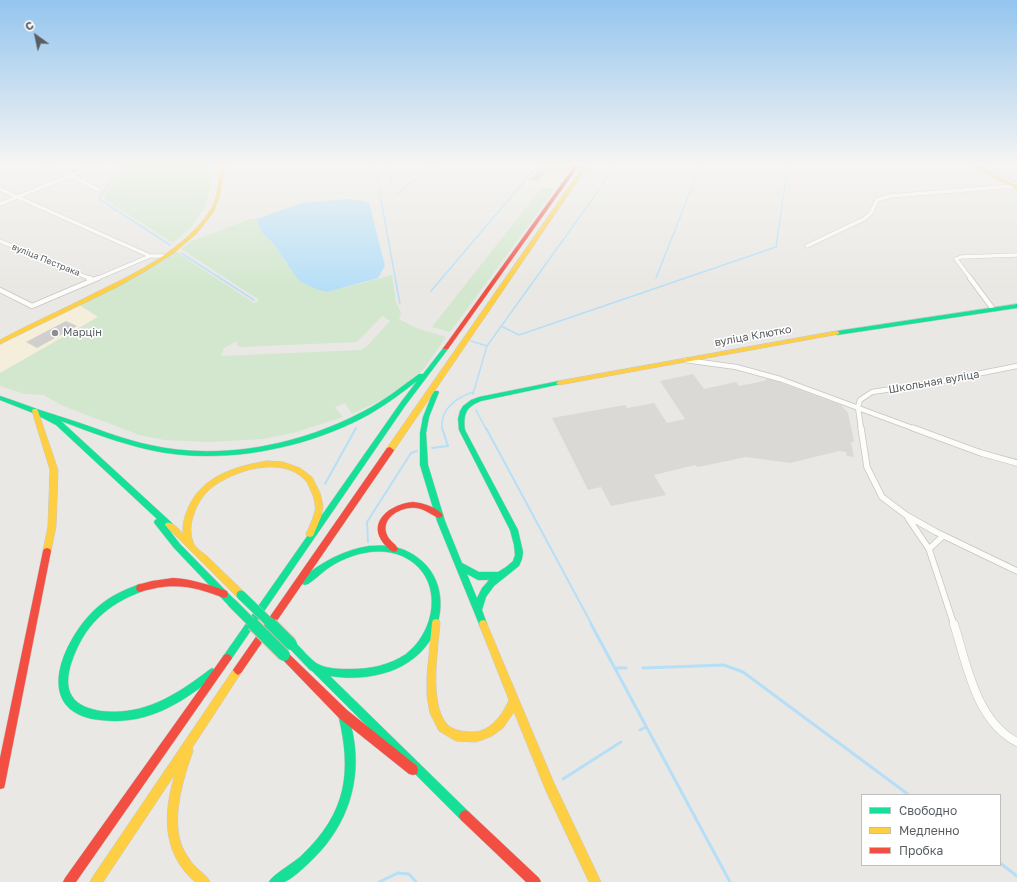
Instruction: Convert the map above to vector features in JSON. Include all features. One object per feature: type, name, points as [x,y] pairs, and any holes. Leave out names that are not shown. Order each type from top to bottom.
[{"type":"main road","points":[[0,342],[34,323],[134,275],[165,256],[190,237],[210,215],[214,205]]},
{"type":"main road","points":[[69,882],[305,548],[403,404],[439,358],[549,205]]},
{"type":"main road","points":[[96,882],[201,724],[445,372],[557,205]]},
{"type":"main road","name":"вуліца Клютко","points":[[499,576],[510,570],[517,563],[519,554],[518,543],[514,530],[469,445],[459,419],[460,412],[464,407],[478,399],[805,338],[1017,306]]},
{"type":"main road","points":[[2,401],[76,423],[124,442],[162,450],[209,453],[249,450],[286,443],[319,433],[355,418],[391,398],[415,380],[439,358]]},
{"type":"main road","points":[[445,372],[423,426],[423,460],[427,480],[457,564],[533,750],[574,842],[595,882]]},
{"type":"main road","points":[[35,411],[58,423],[190,545],[313,667],[386,736],[437,789],[535,882]]},
{"type":"main road","points":[[0,784],[52,526],[54,470],[35,411]]},
{"type":"main road","points":[[190,545],[187,527],[189,515],[194,502],[208,485],[217,478],[237,470],[262,464],[281,464],[298,468],[305,472],[313,483],[318,496],[319,512],[305,548]]},
{"type":"main road","points":[[144,504],[177,546],[343,714],[437,789]]},
{"type":"main road","points":[[439,515],[432,509],[417,504],[406,505],[390,512],[382,524],[381,530],[386,543],[394,549],[412,556],[425,568],[432,577],[436,588],[436,620],[431,693],[435,713],[447,729],[468,739],[483,736],[492,731],[504,720],[511,710],[514,701]]},
{"type":"main road","points":[[294,591],[312,575],[333,560],[363,550],[382,548],[394,549]]},
{"type":"main road","points":[[457,564],[464,570],[477,576],[491,578],[499,576]]},
{"type":"main road","points":[[477,610],[486,589],[499,576]]},
{"type":"main road","points":[[222,664],[195,687],[151,712],[135,717],[117,720],[104,719],[82,712],[71,703],[64,691],[64,678],[67,662],[80,631],[91,616],[109,603],[141,587],[157,583],[176,581],[204,586],[224,594]]},
{"type":"main road","points":[[313,667],[332,674],[346,675],[370,673],[394,666],[416,651],[426,639],[436,620]]},
{"type":"main road","points":[[275,882],[297,868],[310,857],[337,821],[345,802],[350,787],[351,769],[350,745],[343,714]]},
{"type":"main road","points":[[201,724],[177,779],[172,803],[172,819],[175,839],[181,857],[189,870],[204,882]]},
{"type":"street","points":[[35,205],[150,256]]},
{"type":"street","points":[[807,246],[864,219],[871,213],[874,205]]},
{"type":"street","name":"вуліца Пестрака","points":[[0,241],[92,279]]},
{"type":"street","points":[[993,309],[956,259],[961,257],[993,258],[1017,255]]},
{"type":"street","points":[[0,290],[32,306],[92,279],[150,256],[165,256]]},
{"type":"street","points":[[684,360],[752,370],[858,407],[981,453],[1017,463]]},
{"type":"street","name":"Школьная вуліца","points":[[858,407],[860,400],[872,392],[932,383],[1017,366]]},
{"type":"street","points":[[858,407],[867,467],[882,497],[906,515],[943,536],[1017,571]]},
{"type":"street","points":[[906,515],[929,549],[986,716],[994,727],[1006,737],[1017,742]]},
{"type":"street","points":[[929,549],[943,536]]},
{"type":"shaded area","points":[[78,304],[99,316],[0,373],[0,346],[34,325]]},
{"type":"shaded area","points":[[693,374],[704,389],[736,382],[739,386],[764,381],[768,378],[841,405],[848,413],[854,441],[851,443],[854,457],[847,456],[846,452],[839,451],[790,463],[746,457],[698,467],[695,465],[654,475],[666,495],[611,506],[601,487],[588,490],[552,418],[625,405],[627,408],[654,403],[667,423],[685,419],[660,381]]},
{"type":"green space","points":[[114,205],[206,205],[190,228],[174,242],[171,242]]},
{"type":"green space","points":[[528,205],[543,205],[450,332],[432,327]]},
{"type":"green space","points":[[250,219],[256,219],[262,233],[273,243],[299,281],[327,292],[392,275],[396,302],[401,313],[399,319],[416,328],[446,337],[424,369],[386,398],[352,414],[345,403],[335,407],[343,417],[293,433],[263,439],[210,442],[164,440],[139,435],[61,405],[44,395],[24,394],[0,386],[0,373],[98,317],[78,304],[129,280],[175,251],[254,303],[258,302],[258,299],[181,249],[192,241]],"holes":[[[382,316],[390,321],[367,346],[361,350],[221,356],[224,348],[237,341],[237,345],[241,347],[357,342]]]},
{"type":"water","points":[[296,205],[370,205],[385,266],[378,278],[327,292],[316,289],[299,281],[273,243],[262,233],[256,219]]},
{"type":"building","name":"Марцін","points":[[66,321],[77,326],[37,348],[26,342]]},
{"type":"waterway","points":[[109,205],[170,245]]},
{"type":"waterway","points":[[382,205],[400,304]]},
{"type":"waterway","points":[[431,291],[504,205]]},
{"type":"waterway","points":[[501,326],[588,205]]},
{"type":"waterway","points":[[656,278],[685,205]]},
{"type":"waterway","points":[[501,326],[519,335],[776,247],[782,205]]},
{"type":"waterway","points":[[181,253],[254,300]]},
{"type":"waterway","points":[[487,346],[501,326]]},
{"type":"waterway","points":[[471,341],[487,346]]},
{"type":"waterway","points":[[473,394],[487,346]]},
{"type":"waterway","points":[[442,428],[442,422],[446,410],[450,405],[473,392]]},
{"type":"waterway","points":[[476,410],[486,429]]},
{"type":"waterway","points":[[325,484],[356,428]]},
{"type":"waterway","points":[[432,448],[448,446],[442,428]]},
{"type":"waterway","points":[[486,428],[592,625]]},
{"type":"waterway","points":[[368,542],[367,522],[411,453],[417,451]]},
{"type":"waterway","points":[[591,624],[730,882]]},
{"type":"waterway","points":[[643,668],[724,665],[743,672],[908,794]]},
{"type":"waterway","points":[[615,668],[626,668]]},
{"type":"waterway","points":[[640,730],[646,727]]},
{"type":"waterway","points":[[563,779],[621,742]]},
{"type":"waterway","points":[[1001,864],[1017,876]]},
{"type":"waterway","points":[[379,882],[398,873],[409,874],[416,882]]},
{"type":"traffic: fast","points":[[837,333],[1017,306]]},
{"type":"traffic: fast","points":[[227,658],[403,404],[446,348]]},
{"type":"traffic: fast","points":[[35,411],[121,440],[151,448],[205,454],[233,452],[289,443],[342,425],[366,413],[421,375]]},
{"type":"traffic: fast","points":[[477,610],[485,591],[497,577],[513,567],[518,559],[519,552],[514,530],[462,430],[461,419],[463,411],[469,404],[479,399],[559,383]]},
{"type":"traffic: fast","points":[[436,392],[426,417],[423,433],[424,465],[441,521],[483,624]]},
{"type":"traffic: fast","points":[[0,398],[35,411],[58,423],[169,525]]},
{"type":"traffic: fast","points":[[158,522],[177,546],[232,603]]},
{"type":"traffic: fast","points":[[305,581],[327,565],[343,556],[369,549],[388,549],[404,553],[418,562],[428,574],[434,588],[437,603],[434,620],[427,637],[419,648],[403,661],[384,669],[357,674],[331,672],[313,667]]},
{"type":"traffic: fast","points":[[460,566],[478,576],[499,576]]},
{"type":"traffic: fast","points":[[140,588],[126,593],[103,607],[93,616],[78,637],[72,649],[64,677],[64,690],[70,702],[80,710],[92,714],[112,717],[143,713],[172,701],[212,673]]},
{"type":"traffic: fast","points":[[241,595],[291,644]]},
{"type":"traffic: fast","points":[[232,603],[284,655]]},
{"type":"traffic: fast","points":[[291,644],[465,816]]},
{"type":"traffic: fast","points":[[275,882],[291,872],[305,860],[330,832],[346,799],[350,781],[351,756],[343,714]]},
{"type":"traffic: slow","points":[[0,342],[115,286],[146,269],[173,251],[196,232],[215,205]]},
{"type":"traffic: slow","points":[[390,450],[559,205]]},
{"type":"traffic: slow","points":[[559,383],[837,333]]},
{"type":"traffic: slow","points":[[35,411],[54,470],[52,526],[47,551]]},
{"type":"traffic: slow","points":[[190,545],[187,534],[189,516],[193,505],[203,491],[219,479],[234,471],[250,466],[267,464],[283,465],[298,470],[309,479],[316,493],[319,506],[319,511],[310,534]]},
{"type":"traffic: slow","points":[[169,525],[241,595]]},
{"type":"traffic: slow","points":[[436,623],[431,676],[432,696],[435,713],[443,727],[456,736],[475,737],[482,735],[494,729],[504,719],[514,701]]},
{"type":"traffic: slow","points":[[483,624],[550,787],[595,882]]},
{"type":"traffic: slow","points":[[96,882],[238,670]]},
{"type":"traffic: slow","points":[[188,751],[173,803],[172,821],[174,839],[180,855],[190,870],[204,882]]},
{"type":"traffic: jam","points":[[446,348],[548,205]]},
{"type":"traffic: jam","points":[[238,670],[390,450]]},
{"type":"traffic: jam","points":[[394,549],[385,539],[382,530],[382,524],[394,510],[400,507],[417,505],[439,515]]},
{"type":"traffic: jam","points":[[0,784],[47,551]]},
{"type":"traffic: jam","points":[[140,588],[163,583],[183,582],[202,586],[224,594]]},
{"type":"traffic: jam","points":[[284,655],[343,714],[413,770]]},
{"type":"traffic: jam","points":[[69,882],[227,658]]},
{"type":"traffic: jam","points":[[465,816],[535,882]]},
{"type":"place","name":"Марцін","points":[[55,333]]}]
